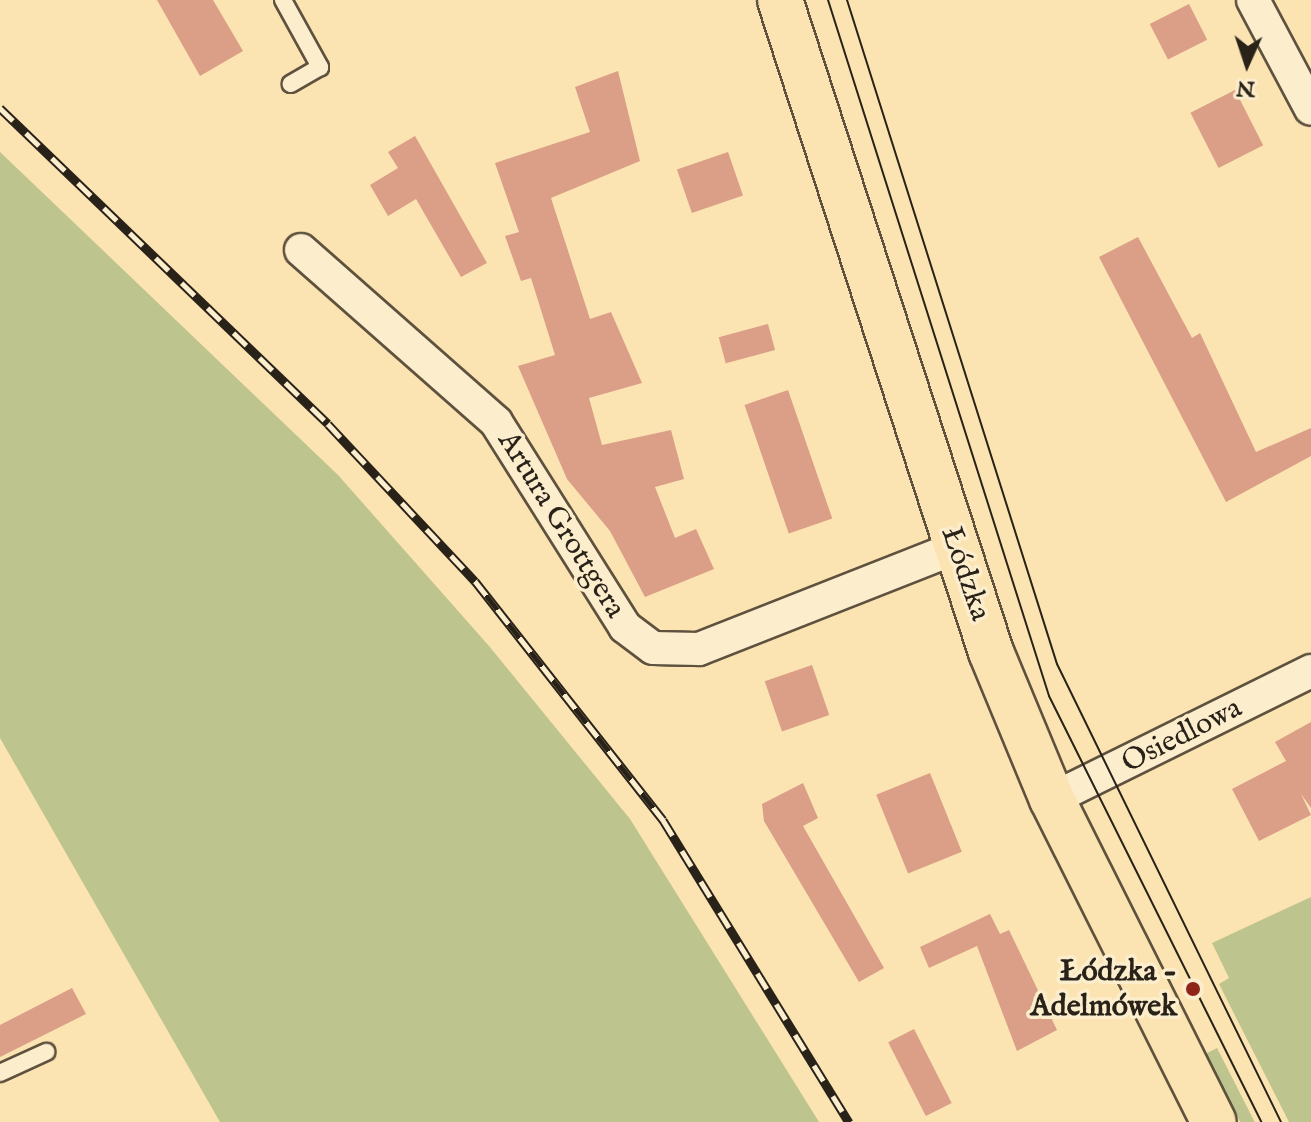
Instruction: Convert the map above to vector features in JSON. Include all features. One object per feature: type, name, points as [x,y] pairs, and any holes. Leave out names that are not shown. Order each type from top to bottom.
[{"type":"main road","name":"Łódzka","points":[[780,0],[955,548],[1052,799],[1214,1122]]},
{"type":"street","points":[[1253,0],[1311,109]]},
{"type":"street","name":"Artura Grottgera","points":[[301,250],[496,422],[625,627],[653,648],[699,649],[955,548]]},
{"type":"street","name":"Osiedlowa","points":[[1052,799],[1311,671]]},
{"type":"lane","points":[[283,0],[320,67],[290,84]]},
{"type":"lane","points":[[0,1073],[46,1052]]},
{"type":"green space","points":[[0,152],[338,475],[489,646],[630,819],[819,1122],[220,1122],[0,738]]},
{"type":"green space","points":[[1311,897],[1311,1122],[1289,1122],[1219,984],[1229,978],[1212,943]]},
{"type":"green space","points":[[1217,1048],[1255,1122],[1240,1122],[1205,1054]]},
{"type":"building","points":[[157,0],[213,0],[243,51],[200,76]]},
{"type":"building","points":[[1189,4],[1207,40],[1168,60],[1150,24]]},
{"type":"building","points":[[618,71],[640,161],[551,198],[590,319],[611,312],[642,383],[589,398],[602,445],[671,430],[684,479],[655,487],[675,538],[696,529],[714,569],[645,597],[610,531],[567,479],[518,366],[555,355],[531,278],[521,281],[505,236],[519,232],[495,163],[590,132],[575,87]]},
{"type":"building","points":[[1235,90],[1263,145],[1219,168],[1190,113]]},
{"type":"building","points":[[415,136],[487,263],[461,277],[416,199],[388,216],[370,185],[398,168],[388,152]]},
{"type":"building","points":[[728,152],[743,195],[692,213],[677,170]]},
{"type":"building","points":[[1138,237],[1192,338],[1200,333],[1256,452],[1311,428],[1311,456],[1226,502],[1099,257]]},
{"type":"building","points":[[768,324],[775,350],[726,363],[719,337]]},
{"type":"building","points":[[788,390],[832,519],[789,534],[745,405]]},
{"type":"building","points":[[812,665],[829,715],[782,731],[765,681]]},
{"type":"building","points":[[1311,722],[1311,808],[1301,794],[1311,815],[1259,841],[1232,789],[1286,761],[1275,742]]},
{"type":"building","points":[[930,773],[962,852],[908,874],[876,795]]},
{"type":"building","points":[[803,783],[818,818],[803,826],[884,968],[859,982],[764,821],[762,804]]},
{"type":"building","points":[[990,914],[1000,934],[1009,930],[1057,1030],[1017,1051],[977,946],[929,968],[920,947]]},
{"type":"building","points":[[72,988],[86,1014],[0,1057],[0,1025]]},
{"type":"building","points":[[914,1029],[952,1103],[926,1116],[888,1042]]},
{"type":"tram line","points":[[828,0],[1049,696],[1261,1122]]},
{"type":"tram line","points":[[847,0],[1057,664],[1281,1122]]},
{"type":"railway","points":[[0,108],[328,424],[475,581],[663,820],[849,1122]]},
{"type":"place","name":"Łódzka - Adelmówek","points":[[1193,989]]}]
